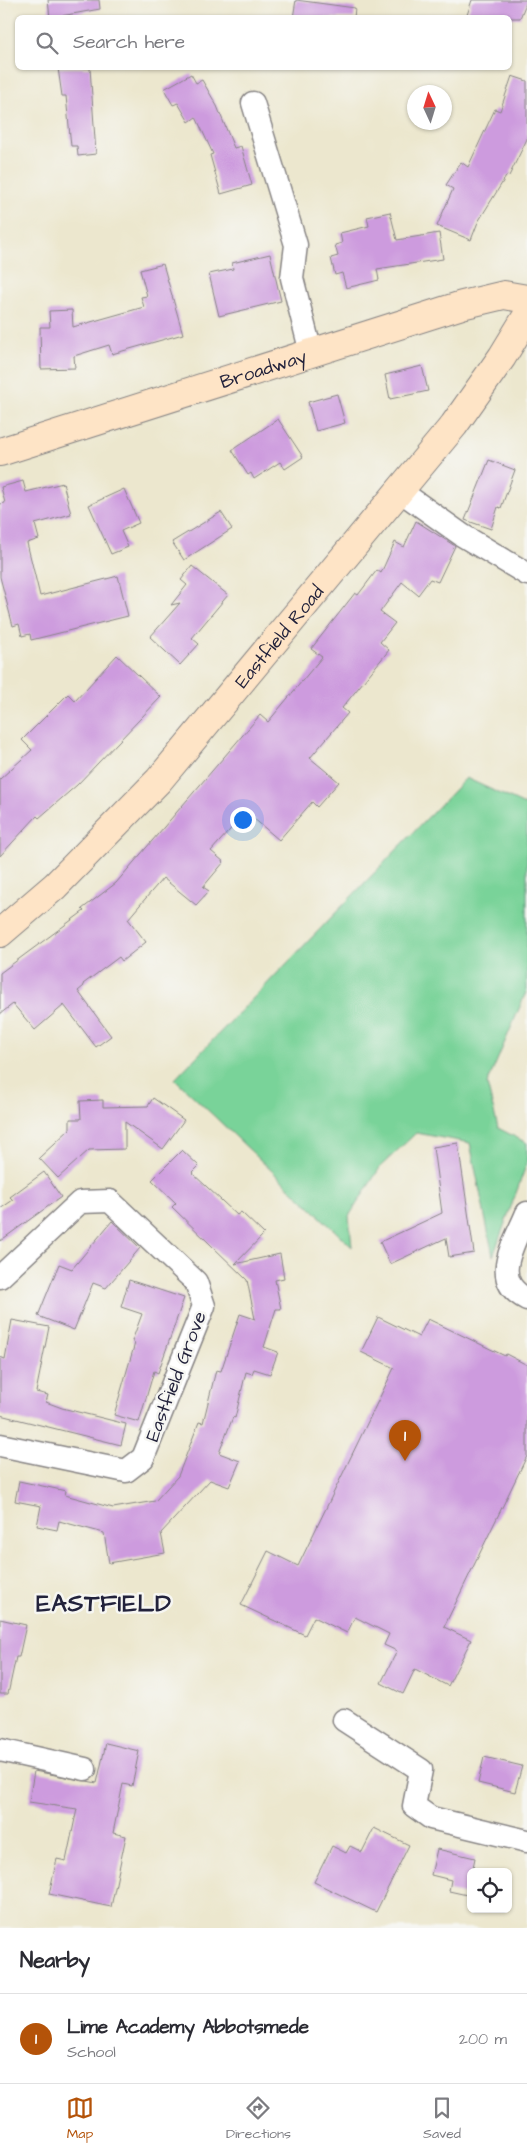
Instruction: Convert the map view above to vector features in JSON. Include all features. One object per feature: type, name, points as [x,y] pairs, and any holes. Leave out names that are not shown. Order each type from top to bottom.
[{"type":"street","points":[[253,103],[296,245],[292,278],[311,353]]},
{"type":"street","name":"Broadway","points":[[0,452],[462,304],[504,295],[527,299]]},
{"type":"street","name":"Eastfield Road","points":[[0,933],[55,886],[159,780],[400,492],[459,417],[502,357],[527,316]]},
{"type":"street","points":[[400,492],[462,535],[527,574]]},
{"type":"street","name":"Eastfield Grove","points":[[0,1276],[80,1202],[110,1201],[196,1282],[204,1306],[143,1458],[126,1471],[0,1446]]},
{"type":"street","points":[[527,1213],[507,1264],[505,1276],[511,1289],[527,1299]]},
{"type":"street","points":[[344,1720],[421,1770],[414,1806],[430,1818],[527,1841]]},
{"type":"street","points":[[0,1750],[85,1769]]},
{"type":"green space","points":[[466,778],[527,806],[527,990],[487,1084],[498,1128],[527,1143],[527,1163],[493,1256],[470,1143],[416,1133],[381,1166],[349,1216],[352,1247],[175,1079]]},
{"type":"building","points":[[48,0],[99,0],[100,9],[67,15],[50,15]]},
{"type":"building","points":[[296,0],[355,8],[354,15],[294,15]]},
{"type":"building","points":[[472,0],[527,0],[520,18],[512,18],[512,15],[467,15]]},
{"type":"building","points":[[58,70],[90,70],[96,154],[78,156],[77,146],[71,146],[66,96],[62,96]]},
{"type":"building","points":[[191,74],[196,83],[202,80],[217,106],[234,148],[241,146],[252,185],[221,194],[210,155],[213,154],[196,117],[189,122],[178,103],[173,105],[164,89]]},
{"type":"building","points":[[512,76],[527,81],[527,139],[509,176],[507,175],[478,222],[471,240],[437,226],[453,189],[446,185],[461,162],[468,167],[495,109],[500,111]]},
{"type":"building","points":[[390,212],[397,240],[439,233],[443,259],[377,269],[379,280],[346,288],[342,273],[335,275],[331,258],[338,256],[335,245],[342,243],[340,233],[369,226],[367,217]]},
{"type":"building","points":[[270,254],[281,301],[219,316],[209,274],[233,269],[232,263]]},
{"type":"building","points":[[163,264],[183,334],[112,354],[109,345],[74,356],[75,368],[41,369],[40,327],[50,327],[49,311],[72,310],[73,327],[144,307],[141,297],[147,296],[140,270]]},
{"type":"building","points":[[422,366],[428,391],[390,399],[385,375]]},
{"type":"building","points":[[337,394],[345,423],[316,431],[308,402]]},
{"type":"building","points":[[278,419],[303,457],[285,469],[280,462],[254,479],[251,473],[248,475],[232,450]]},
{"type":"building","points":[[489,460],[515,470],[501,508],[498,507],[491,529],[465,520]]},
{"type":"building","points":[[23,481],[26,492],[63,483],[71,514],[35,524],[39,539],[27,543],[40,596],[118,576],[128,616],[31,640],[30,634],[22,636],[19,624],[13,626],[0,577],[0,504],[5,503],[1,487]]},
{"type":"building","points":[[124,489],[139,523],[121,531],[128,547],[111,554],[89,505]]},
{"type":"building","points":[[221,512],[232,529],[184,560],[172,542]]},
{"type":"building","points":[[416,521],[455,546],[438,582],[430,579],[418,595],[402,582],[380,612],[395,623],[380,642],[389,650],[342,708],[348,713],[310,758],[339,782],[317,807],[312,802],[279,840],[246,812],[211,851],[224,862],[203,887],[209,891],[196,905],[163,878],[128,919],[146,942],[122,961],[119,957],[83,984],[84,986],[78,991],[111,1036],[96,1047],[64,1005],[35,1030],[13,1004],[0,1014],[0,973],[84,911],[82,909],[116,883],[260,715],[268,722],[322,657],[311,649],[355,593],[358,595],[377,570],[381,573],[395,542],[404,547]]},
{"type":"building","points":[[192,566],[228,595],[192,638],[199,644],[180,665],[150,637],[180,603],[171,605],[187,585],[181,580]]},
{"type":"building","points":[[117,655],[161,697],[77,785],[39,818],[37,816],[0,856],[0,779],[32,750],[22,740],[68,694],[75,701]]},
{"type":"building","points":[[153,1098],[184,1120],[163,1149],[125,1122],[125,1149],[89,1150],[58,1178],[39,1158],[70,1129],[70,1119],[81,1119],[80,1101],[103,1100],[103,1107],[148,1106]]},
{"type":"building","points":[[458,1143],[474,1253],[449,1257],[446,1238],[390,1264],[380,1242],[442,1213],[433,1147]]},
{"type":"building","points":[[182,1150],[199,1166],[192,1173],[237,1215],[241,1212],[264,1234],[235,1264],[280,1254],[284,1278],[275,1280],[281,1309],[276,1309],[264,1347],[278,1352],[270,1374],[254,1369],[252,1374],[246,1372],[235,1418],[233,1417],[219,1453],[240,1461],[229,1487],[210,1480],[161,1533],[165,1553],[109,1563],[104,1533],[59,1521],[57,1530],[37,1526],[41,1506],[15,1501],[19,1481],[66,1491],[65,1495],[113,1508],[155,1501],[178,1476],[199,1422],[203,1423],[216,1370],[221,1371],[240,1314],[255,1319],[247,1280],[172,1207],[176,1203],[152,1180]]},
{"type":"building","points":[[44,1172],[61,1197],[0,1241],[0,1209],[13,1200],[10,1197]]},
{"type":"building","points":[[112,1221],[140,1248],[106,1288],[93,1283],[74,1330],[38,1316],[59,1264],[72,1269]]},
{"type":"building","points":[[129,1280],[184,1298],[158,1373],[154,1371],[139,1422],[114,1415],[135,1343],[132,1341],[142,1314],[121,1307]]},
{"type":"building","points":[[378,1317],[419,1337],[428,1319],[527,1365],[527,1456],[444,1627],[471,1640],[448,1686],[415,1669],[403,1694],[381,1683],[397,1651],[384,1645],[389,1634],[355,1617],[347,1633],[314,1617],[305,1635],[241,1605],[268,1551],[298,1566],[394,1368],[361,1352]]},
{"type":"building","points":[[12,1320],[49,1327],[36,1392],[48,1395],[46,1402],[62,1408],[126,1424],[121,1445],[0,1415],[0,1357],[5,1359]]},
{"type":"building","points":[[0,1619],[26,1625],[19,1657],[16,1657],[8,1694],[0,1694]]},
{"type":"building","points":[[106,1743],[139,1751],[132,1786],[123,1784],[113,1833],[126,1836],[111,1907],[49,1894],[57,1859],[66,1861],[77,1809],[29,1802],[34,1771],[97,1783]]},
{"type":"building","points":[[484,1757],[522,1766],[515,1792],[478,1783]]},
{"type":"building","points":[[374,1828],[409,1845],[376,1912],[314,1882],[332,1846],[346,1853],[350,1846],[362,1852]]},
{"type":"building","points":[[437,1849],[475,1858],[473,1868],[467,1868],[467,1895],[449,1891],[451,1880],[431,1875]]},
{"type":"place","name":"Lime Academy Abbotsmede","points":[[405,1461]]},
{"type":"district","name":"EASTFIELD","points":[[104,1603]]}]
